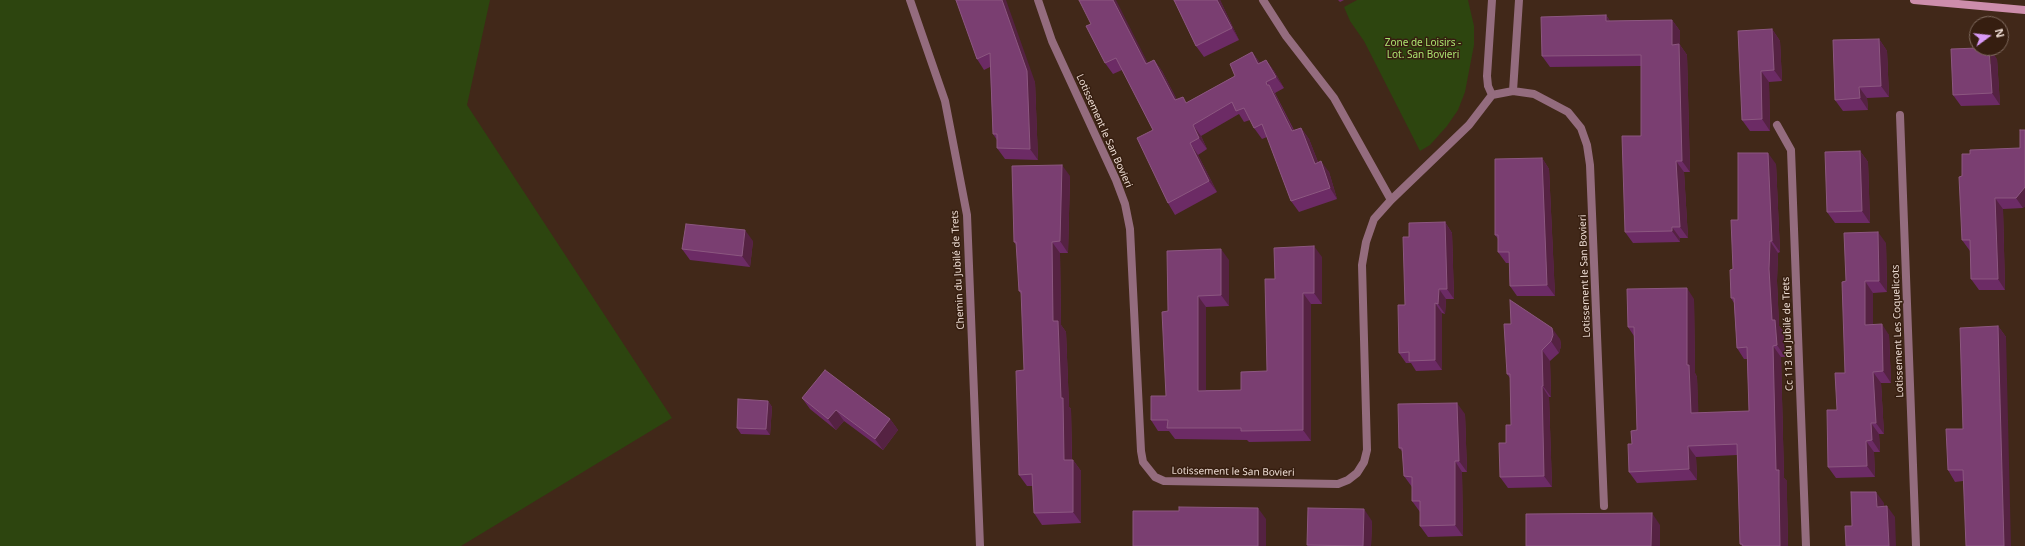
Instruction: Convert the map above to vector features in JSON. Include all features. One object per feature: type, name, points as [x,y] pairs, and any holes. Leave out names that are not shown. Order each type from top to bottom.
[{"type":"street","name":"Chemin du Jubilé de Trets","points":[[910,0],[945,101],[967,215],[980,546]]},
{"type":"street","name":"Lotissement le San Bovieri","points":[[1038,0],[1052,41],[1116,180],[1125,204],[1130,229],[1141,451],[1143,462],[1155,477],[1164,481],[1338,484],[1348,480],[1357,473],[1364,462],[1367,450],[1362,265],[1366,242],[1374,219],[1391,200],[1469,125],[1492,95],[1512,91],[1534,94],[1568,112],[1581,128],[1587,146],[1590,165],[1604,506]]},
{"type":"street","points":[[1263,0],[1286,36],[1334,98],[1391,200]]},
{"type":"street","points":[[1492,0],[1487,76],[1492,95]]},
{"type":"street","points":[[1512,91],[1519,0]]},
{"type":"street","points":[[1914,0],[2025,10]]},
{"type":"street","name":"Lotissement Les Coquelicots","points":[[1900,115],[1916,546]]},
{"type":"street","name":"Cc 113 du Jubilé de Trets","points":[[1777,125],[1791,150],[1806,546]]},
{"type":"green space","points":[[0,0],[490,0],[467,105],[672,418],[461,546],[0,546]]},
{"type":"green space","name":"Zone de Loisirs - Lot. San Bovieri","points":[[1357,0],[1468,0],[1474,26],[1474,45],[1465,92],[1458,110],[1447,126],[1430,145],[1420,151],[1364,41],[1350,21],[1344,7]]},
{"type":"building","points":[[956,0],[1002,0],[1027,71],[1030,149],[997,148],[997,134],[993,134],[990,53],[977,59]]},
{"type":"building","points":[[1079,0],[1113,0],[1146,64],[1154,60],[1175,100],[1183,97],[1186,103],[1235,76],[1230,64],[1252,52],[1258,64],[1266,60],[1276,77],[1266,82],[1267,85],[1269,85],[1292,131],[1301,128],[1315,164],[1321,161],[1330,188],[1291,201],[1262,124],[1254,128],[1244,108],[1236,111],[1232,102],[1193,125],[1199,138],[1190,143],[1209,181],[1168,203],[1137,138],[1153,130],[1116,58],[1105,63],[1086,26],[1091,24]]},
{"type":"building","points":[[1174,0],[1217,0],[1232,28],[1196,46]]},
{"type":"building","points":[[1606,15],[1606,21],[1672,20],[1672,45],[1679,44],[1682,161],[1676,161],[1680,227],[1672,227],[1672,231],[1625,232],[1622,136],[1641,136],[1641,55],[1542,56],[1541,17]]},
{"type":"building","points":[[1772,29],[1774,70],[1761,71],[1762,119],[1742,120],[1738,31]]},
{"type":"building","points":[[1879,39],[1881,86],[1859,87],[1860,98],[1835,100],[1833,40]]},
{"type":"building","points":[[1951,49],[1969,49],[1969,56],[1990,56],[1992,93],[1953,95]]},
{"type":"building","points":[[2020,130],[2025,130],[2025,187],[2016,198],[1995,198],[1998,279],[1971,279],[1970,240],[1962,240],[1959,177],[1962,176],[1962,154],[1970,154],[1970,150],[2020,148]]},
{"type":"building","points":[[1860,151],[1862,211],[1827,212],[1825,152]]},
{"type":"building","points":[[1738,153],[1768,153],[1772,241],[1770,241],[1769,269],[1772,320],[1775,320],[1777,345],[1773,346],[1776,470],[1779,470],[1780,546],[1743,546],[1740,544],[1737,444],[1688,446],[1689,469],[1629,472],[1628,444],[1632,444],[1631,431],[1637,430],[1634,327],[1628,327],[1627,289],[1687,288],[1687,365],[1689,365],[1691,413],[1749,411],[1747,347],[1737,348],[1734,298],[1731,298],[1730,270],[1733,269],[1731,220],[1738,220]]},
{"type":"building","points":[[1542,158],[1547,285],[1510,286],[1509,252],[1498,252],[1498,235],[1495,235],[1495,159]]},
{"type":"building","points":[[1062,165],[1060,241],[1052,242],[1053,321],[1058,321],[1061,398],[1063,398],[1064,460],[1073,460],[1073,512],[1034,513],[1032,474],[1019,475],[1016,371],[1024,370],[1021,291],[1019,291],[1016,242],[1014,242],[1012,166]]},
{"type":"building","points":[[1445,222],[1447,289],[1439,289],[1438,304],[1435,303],[1435,360],[1409,361],[1409,352],[1399,353],[1398,305],[1405,305],[1403,237],[1409,237],[1409,223]]},
{"type":"building","points":[[686,224],[745,230],[742,256],[682,249]]},
{"type":"building","points":[[1878,232],[1879,281],[1865,281],[1865,325],[1882,324],[1883,371],[1873,372],[1876,423],[1871,423],[1872,440],[1866,441],[1867,466],[1828,467],[1827,410],[1837,410],[1835,373],[1845,373],[1842,282],[1846,281],[1844,233]]},
{"type":"building","points":[[1314,246],[1314,293],[1303,293],[1303,430],[1241,431],[1241,428],[1167,428],[1168,420],[1151,420],[1151,396],[1166,396],[1162,312],[1168,311],[1167,251],[1221,249],[1221,295],[1198,296],[1198,391],[1241,390],[1241,372],[1267,371],[1265,279],[1275,279],[1274,248]]},
{"type":"building","points":[[1510,300],[1552,328],[1553,335],[1551,341],[1542,350],[1544,476],[1500,477],[1499,443],[1506,443],[1506,425],[1511,425],[1510,374],[1507,374],[1504,324],[1511,324]]},
{"type":"building","points":[[1998,326],[2004,546],[1966,546],[1963,470],[1948,470],[1946,429],[1963,429],[1960,328]]},
{"type":"building","points":[[825,370],[890,419],[875,439],[836,410],[828,419],[802,398]]},
{"type":"building","points":[[738,399],[768,401],[766,429],[737,428]]},
{"type":"building","points":[[1457,403],[1459,461],[1455,461],[1455,525],[1420,526],[1420,501],[1412,501],[1412,477],[1404,476],[1402,448],[1399,448],[1398,404]]},
{"type":"building","points":[[1851,492],[1876,492],[1877,507],[1887,506],[1889,546],[1846,546],[1845,526],[1852,526]]},
{"type":"building","points":[[1179,507],[1258,508],[1258,546],[1133,546],[1133,511],[1179,511]]},
{"type":"building","points":[[1308,508],[1364,509],[1363,546],[1307,545]]},
{"type":"building","points":[[1652,513],[1651,546],[1526,546],[1526,514]]}]
